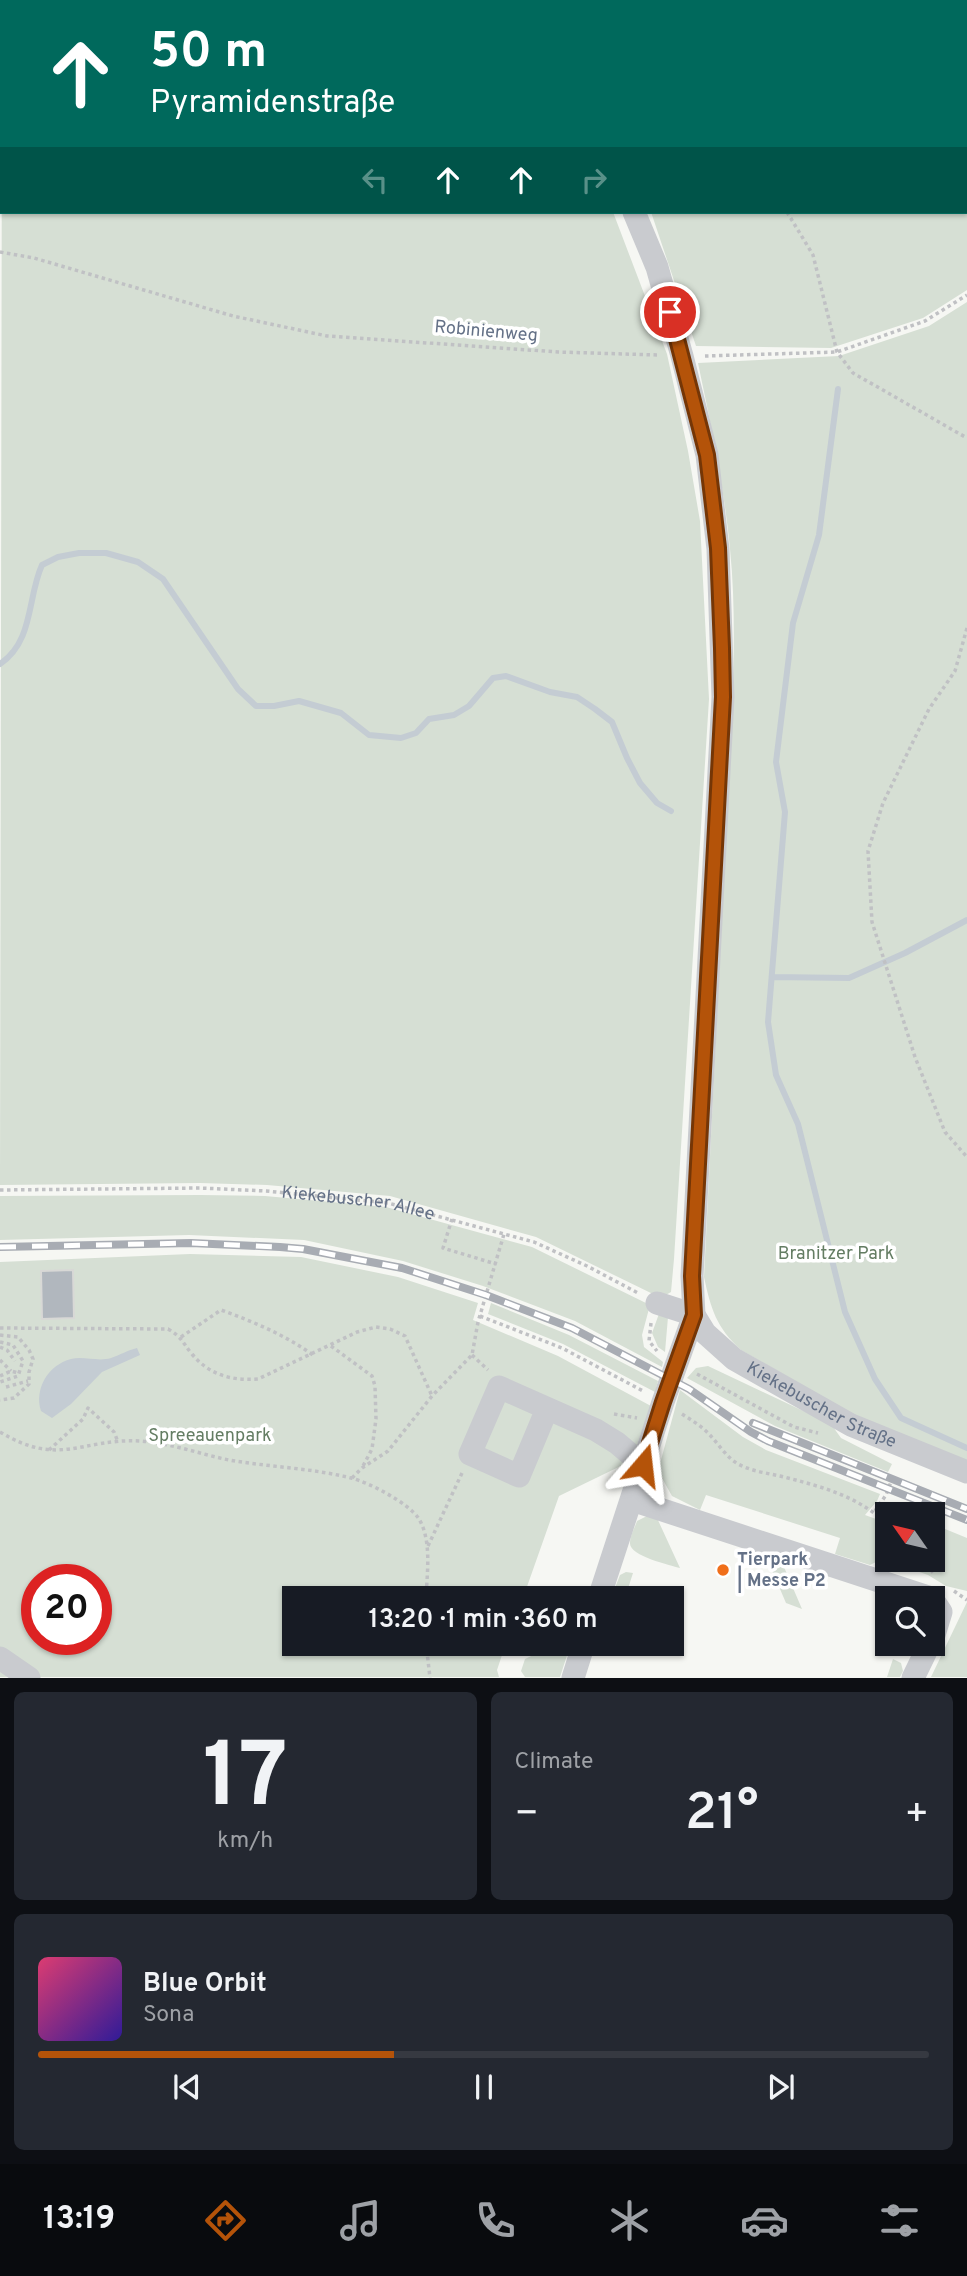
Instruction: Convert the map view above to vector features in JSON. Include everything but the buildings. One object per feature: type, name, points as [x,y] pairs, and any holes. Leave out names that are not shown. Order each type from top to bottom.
[{"type":"street","points":[[603,1586],[694,1315],[692,1276],[723,697],[718,548],[707,455],[657,267],[635,214]]},
{"type":"street","points":[[657,1303],[694,1315]]},
{"type":"street","name":"Kiekebuscher Straße","points":[[694,1315],[705,1333],[734,1359],[851,1425],[967,1472]]},
{"type":"street","points":[[547,1409],[519,1476],[470,1454],[499,1387],[547,1409],[581,1434],[617,1443],[643,1465]]},
{"type":"street","points":[[632,1500],[893,1586]]},
{"type":"street","points":[[573,1678],[580,1656]]},
{"type":"street","points":[[913,1678],[924,1656]]},
{"type":"street","points":[[0,1658],[29,1678]]},
{"type":"path","points":[[788,214],[813,255],[837,352],[853,373],[967,439]]},
{"type":"path","name":"Robinienweg","points":[[0,252],[34,258],[233,316],[327,336],[558,352],[682,356],[837,352],[925,321],[967,295]]},
{"type":"path","points":[[967,628],[955,671],[929,709],[883,803],[868,851],[872,922],[911,1044],[945,1132],[967,1157]]},
{"type":"path","name":"Kiekebuscher Allee","points":[[0,1190],[200,1188],[266,1191],[388,1203],[534,1242],[657,1303]]},
{"type":"path","points":[[452,1219],[443,1248],[496,1264]]},
{"type":"path","points":[[352,1478],[388,1451],[432,1396],[472,1354],[504,1234]]},
{"type":"path","points":[[657,1303],[650,1326],[649,1341],[657,1352],[676,1363]]},
{"type":"path","points":[[181,1337],[221,1310],[270,1329],[313,1355]]},
{"type":"path","points":[[480,1316],[562,1348],[663,1402],[699,1425],[736,1463],[834,1490],[875,1511]]},
{"type":"path","points":[[0,1328],[168,1329],[181,1337],[203,1365],[216,1374],[240,1381],[258,1379],[357,1332],[376,1327],[390,1329],[405,1336],[432,1396]]},
{"type":"path","points":[[0,1335],[18,1337],[33,1359],[27,1388],[9,1400],[0,1400]]},
{"type":"path","points":[[0,1342],[13,1345],[23,1358],[18,1377],[3,1384]]},
{"type":"path","points":[[331,1346],[372,1376],[375,1386],[376,1419],[372,1449],[362,1468]]},
{"type":"path","points":[[0,1347],[7,1350],[15,1361]]},
{"type":"path","points":[[0,1360],[11,1371],[18,1373]]},
{"type":"path","points":[[0,1376],[11,1371]]},
{"type":"path","points":[[3,1384],[28,1381]]},
{"type":"path","points":[[3,1384],[9,1400]]},
{"type":"path","points":[[47,1451],[83,1419],[88,1408],[114,1432],[118,1441]]},
{"type":"path","points":[[0,1432],[15,1441],[47,1451],[69,1451],[118,1441],[142,1441],[228,1460],[352,1478],[396,1499],[418,1518],[428,1547],[426,1586]]},
{"type":"path","points":[[428,1547],[470,1454]]},
{"type":"path","points":[[881,1502],[894,1474]]},
{"type":"path","points":[[427,1656],[430,1678]]},
{"type":"green space","points":[[2,214],[614,214],[667,354],[700,521],[709,699],[671,1292],[664,1296],[655,1295],[536,1237],[390,1196],[267,1185],[200,1183],[0,1185]]},
{"type":"green space","points":[[652,214],[967,214],[967,290],[923,318],[831,348],[696,346]]},
{"type":"green space","name":"Branitzer Park","points":[[967,302],[967,1461],[854,1415],[741,1350],[720,1325],[712,1308],[704,1277],[733,695],[734,622],[732,567],[724,502],[698,363],[839,356],[929,326]]},
{"type":"green space","points":[[0,1196],[265,1196],[386,1207],[532,1247],[650,1305],[642,1335],[644,1347],[663,1362],[662,1367],[575,1321],[483,1286],[403,1261],[304,1240],[189,1235],[0,1240]]},
{"type":"green space","name":"Spreeauenpark","points":[[190,1254],[301,1257],[398,1277],[478,1303],[473,1320],[558,1356],[651,1406],[631,1461],[559,1496],[527,1586],[282,1586],[282,1656],[502,1656],[497,1670],[499,1677],[0,1677],[0,1262]]},
{"type":"green space","points":[[491,1303],[569,1335],[658,1381],[655,1392],[563,1344],[488,1314]]},
{"type":"green space","points":[[660,1311],[668,1317],[665,1352],[658,1347],[652,1333]]},
{"type":"green space","points":[[708,1366],[831,1424],[841,1438],[892,1464],[888,1472],[775,1426],[687,1378],[696,1368]]},
{"type":"green space","points":[[680,1390],[743,1437],[766,1450],[880,1494],[865,1515],[875,1519],[875,1562],[870,1565],[835,1554],[840,1538],[706,1495],[700,1510],[672,1496],[658,1471]]},
{"type":"green space","points":[[647,1516],[657,1518],[680,1568],[651,1559],[631,1548],[630,1540],[637,1521]]},
{"type":"green space","points":[[945,1529],[967,1538],[967,1591],[946,1586],[919,1572],[945,1572]]},
{"type":"green space","points":[[765,1554],[781,1560],[802,1609],[786,1603]]},
{"type":"green space","points":[[633,1573],[629,1586],[616,1586],[620,1575]]},
{"type":"green space","points":[[967,1602],[967,1677],[931,1677],[941,1656],[945,1656],[945,1648]]},
{"type":"green space","points":[[531,1656],[567,1656],[560,1677],[525,1677],[521,1671],[525,1659]]},
{"type":"green space","points":[[893,1659],[901,1663],[903,1671],[900,1677],[887,1677]]},
{"type":"shaded area","points":[[137,1348],[140,1355],[102,1372],[71,1404],[52,1418],[41,1411],[41,1386],[50,1372],[63,1362],[81,1358],[111,1358]]},
{"type":"waterway","points":[[838,389],[819,535],[793,623],[776,762],[785,812],[768,1022],[776,1075],[798,1124],[845,1312],[875,1379],[901,1418],[967,1448]]},
{"type":"waterway","points":[[0,664],[19,643],[42,565],[58,557],[79,553],[106,553],[138,562],[163,579],[238,689],[256,706],[299,701],[341,713],[369,735],[401,738],[416,733],[429,719],[454,715],[469,706],[493,678],[506,676],[550,692],[577,697],[612,722],[640,783],[657,803],[671,811]]},
{"type":"waterway","points":[[772,977],[849,978],[905,953],[967,920]]},
{"type":"railway","points":[[0,1247],[191,1243],[280,1247],[402,1268],[486,1295],[572,1328],[689,1389],[768,1441],[967,1520]]},
{"type":"railway","points":[[753,1423],[967,1509]]},
{"type":"place","name":"Tierpark | Messe P2","points":[[723,1570]]},
{"type":"route","points":[[643,1465],[694,1315],[692,1276],[723,697],[718,548],[707,455],[670,312]]}]
